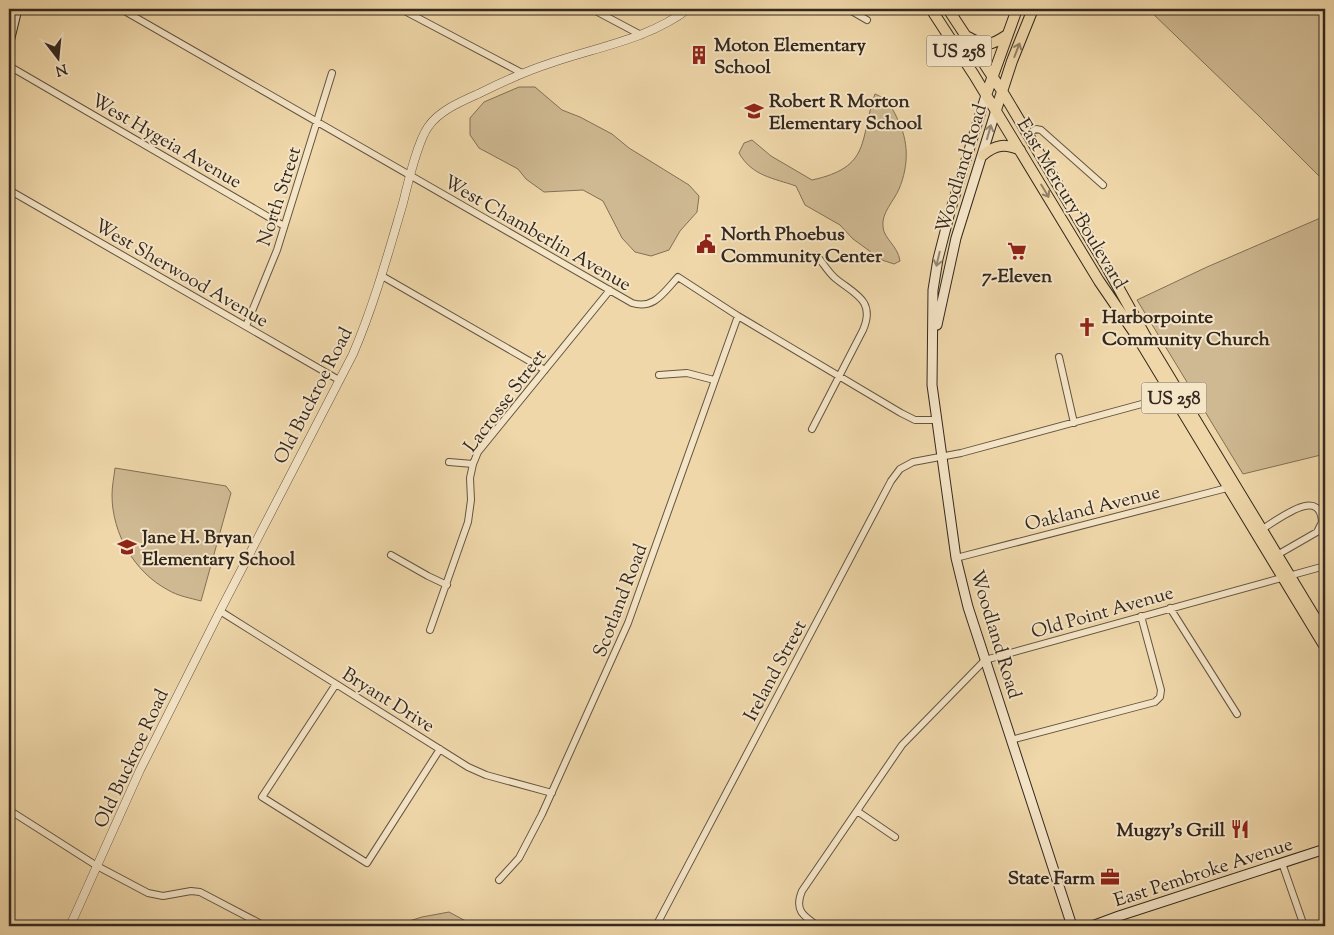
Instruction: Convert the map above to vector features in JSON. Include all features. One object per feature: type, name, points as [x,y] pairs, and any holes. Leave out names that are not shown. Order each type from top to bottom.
[{"type":"main road","points":[[9,42],[17,9]]},
{"type":"main road","name":"East Mercury Boulevard","points":[[931,9],[996,110],[1099,281],[1176,395]]},
{"type":"main road","name":"East Mercury Boulevard","points":[[948,9],[1002,91],[1176,395],[1287,577],[1325,634]]},
{"type":"main road","name":"Woodland Road","points":[[1017,9],[992,76],[938,258],[933,290],[932,385],[956,558],[968,607],[1072,926]]},
{"type":"main road","name":"Woodland Road","points":[[933,342],[956,238],[1002,91],[1033,9]]},
{"type":"main road","points":[[967,37],[987,45],[1007,35]]},
{"type":"main road","points":[[983,154],[997,146],[1008,145],[1020,150]]},
{"type":"main road","points":[[945,232],[956,238]]},
{"type":"main road","name":"East Mercury Boulevard","points":[[1232,486],[1277,555],[1325,647]]},
{"type":"main road","name":"East Pembroke Avenue","points":[[1092,926],[1325,849]]},
{"type":"street","name":"West Chamberlin Avenue","points":[[121,9],[632,302],[646,305],[657,300],[678,277],[738,316],[909,418],[922,421],[937,420]]},
{"type":"street","points":[[401,9],[522,73]]},
{"type":"street","points":[[592,9],[641,35]]},
{"type":"street","name":"Old Buckroe Road","points":[[70,926],[140,770],[366,324],[424,134],[438,117],[458,103],[522,73],[641,35],[664,25],[688,9]]},
{"type":"street","points":[[848,9],[867,20]]},
{"type":"street","name":"West Hygeia Avenue","points":[[9,66],[284,226]]},
{"type":"street","name":"North Street","points":[[246,326],[277,250],[332,73]]},
{"type":"street","points":[[1027,134],[1036,129],[1041,130],[1103,185]]},
{"type":"street","name":"West Sherwood Avenue","points":[[9,190],[339,380]]},
{"type":"street","points":[[812,429],[866,323],[867,309],[861,298],[832,276],[817,256]]},
{"type":"street","points":[[382,276],[545,370]]},
{"type":"street","name":"Lacrosse Street","points":[[430,630],[468,522],[471,500],[470,478],[473,464],[485,443],[610,290]]},
{"type":"street","name":"Scotland Road","points":[[499,880],[519,858],[552,793],[628,623],[738,316]]},
{"type":"street","points":[[1059,357],[1074,423]]},
{"type":"street","points":[[659,375],[687,373],[714,380]]},
{"type":"street","name":"Ireland Street","points":[[656,926],[891,481],[900,469],[908,464],[962,453],[1176,395]]},
{"type":"street","points":[[449,462],[473,464]]},
{"type":"street","name":"Oakland Avenue","points":[[956,558],[1232,486]]},
{"type":"street","points":[[1262,530],[1297,508],[1306,505],[1319,510],[1322,522],[1317,532],[1277,555]]},
{"type":"street","points":[[391,555],[447,585]]},
{"type":"street","name":"Old Point Avenue","points":[[985,660],[1325,566]]},
{"type":"street","points":[[1170,608],[1237,714]]},
{"type":"street","name":"Bryant Drive","points":[[220,611],[468,767],[486,775],[552,793]]},
{"type":"street","points":[[1011,740],[1155,702],[1160,697],[1161,690],[1141,616]]},
{"type":"street","points":[[818,926],[801,913],[798,906],[802,891],[902,746],[985,660]]},
{"type":"street","points":[[336,684],[262,797],[367,863],[440,749]]},
{"type":"street","points":[[9,810],[97,866],[148,893],[157,896],[167,896],[191,891],[200,892],[265,926]]},
{"type":"street","points":[[857,811],[895,837]]},
{"type":"street","points":[[1282,863],[1304,926]]},
{"type":"shaded area","points":[[1148,9],[1325,9],[1325,182],[1260,117]]},
{"type":"shaded area","points":[[519,87],[535,87],[562,110],[612,134],[629,148],[689,185],[699,196],[697,212],[680,231],[669,250],[651,256],[635,252],[622,238],[603,201],[583,190],[544,192],[526,179],[518,169],[479,148],[470,135],[470,118],[484,102]]},
{"type":"shaded area","points":[[875,94],[885,100],[893,110],[906,144],[905,171],[897,194],[886,212],[883,222],[884,231],[899,256],[900,261],[894,264],[882,260],[853,239],[840,225],[805,205],[796,186],[771,178],[750,167],[739,153],[744,143],[752,140],[771,156],[812,180],[845,168],[860,149]]},
{"type":"shaded area","points":[[1325,216],[1325,454],[1243,474],[1137,300],[1207,267]]},
{"type":"shaded area","points":[[115,468],[226,486],[231,493],[201,601],[176,594],[156,582],[135,562],[127,550],[116,523],[113,509],[112,492]]},
{"type":"shaded area","points":[[449,912],[475,926],[404,926],[406,922],[422,917]]},
{"type":"place","name":"Moton Elementary School","points":[[699,55]]},
{"type":"place","name":"Robert R Morton Elementary School","points":[[754,111]]},
{"type":"place","name":"North Phoebus Community Center","points":[[706,244]]},
{"type":"place","name":"7-Eleven","points":[[1017,251]]},
{"type":"place","name":"Harborpointe Community Church","points":[[1087,327]]},
{"type":"place","name":"Jane H. Bryan Elementary School","points":[[127,547]]},
{"type":"place","name":"Mugzy's Grill","points":[[1240,829]]},
{"type":"place","name":"State Farm","points":[[1110,877]]}]
